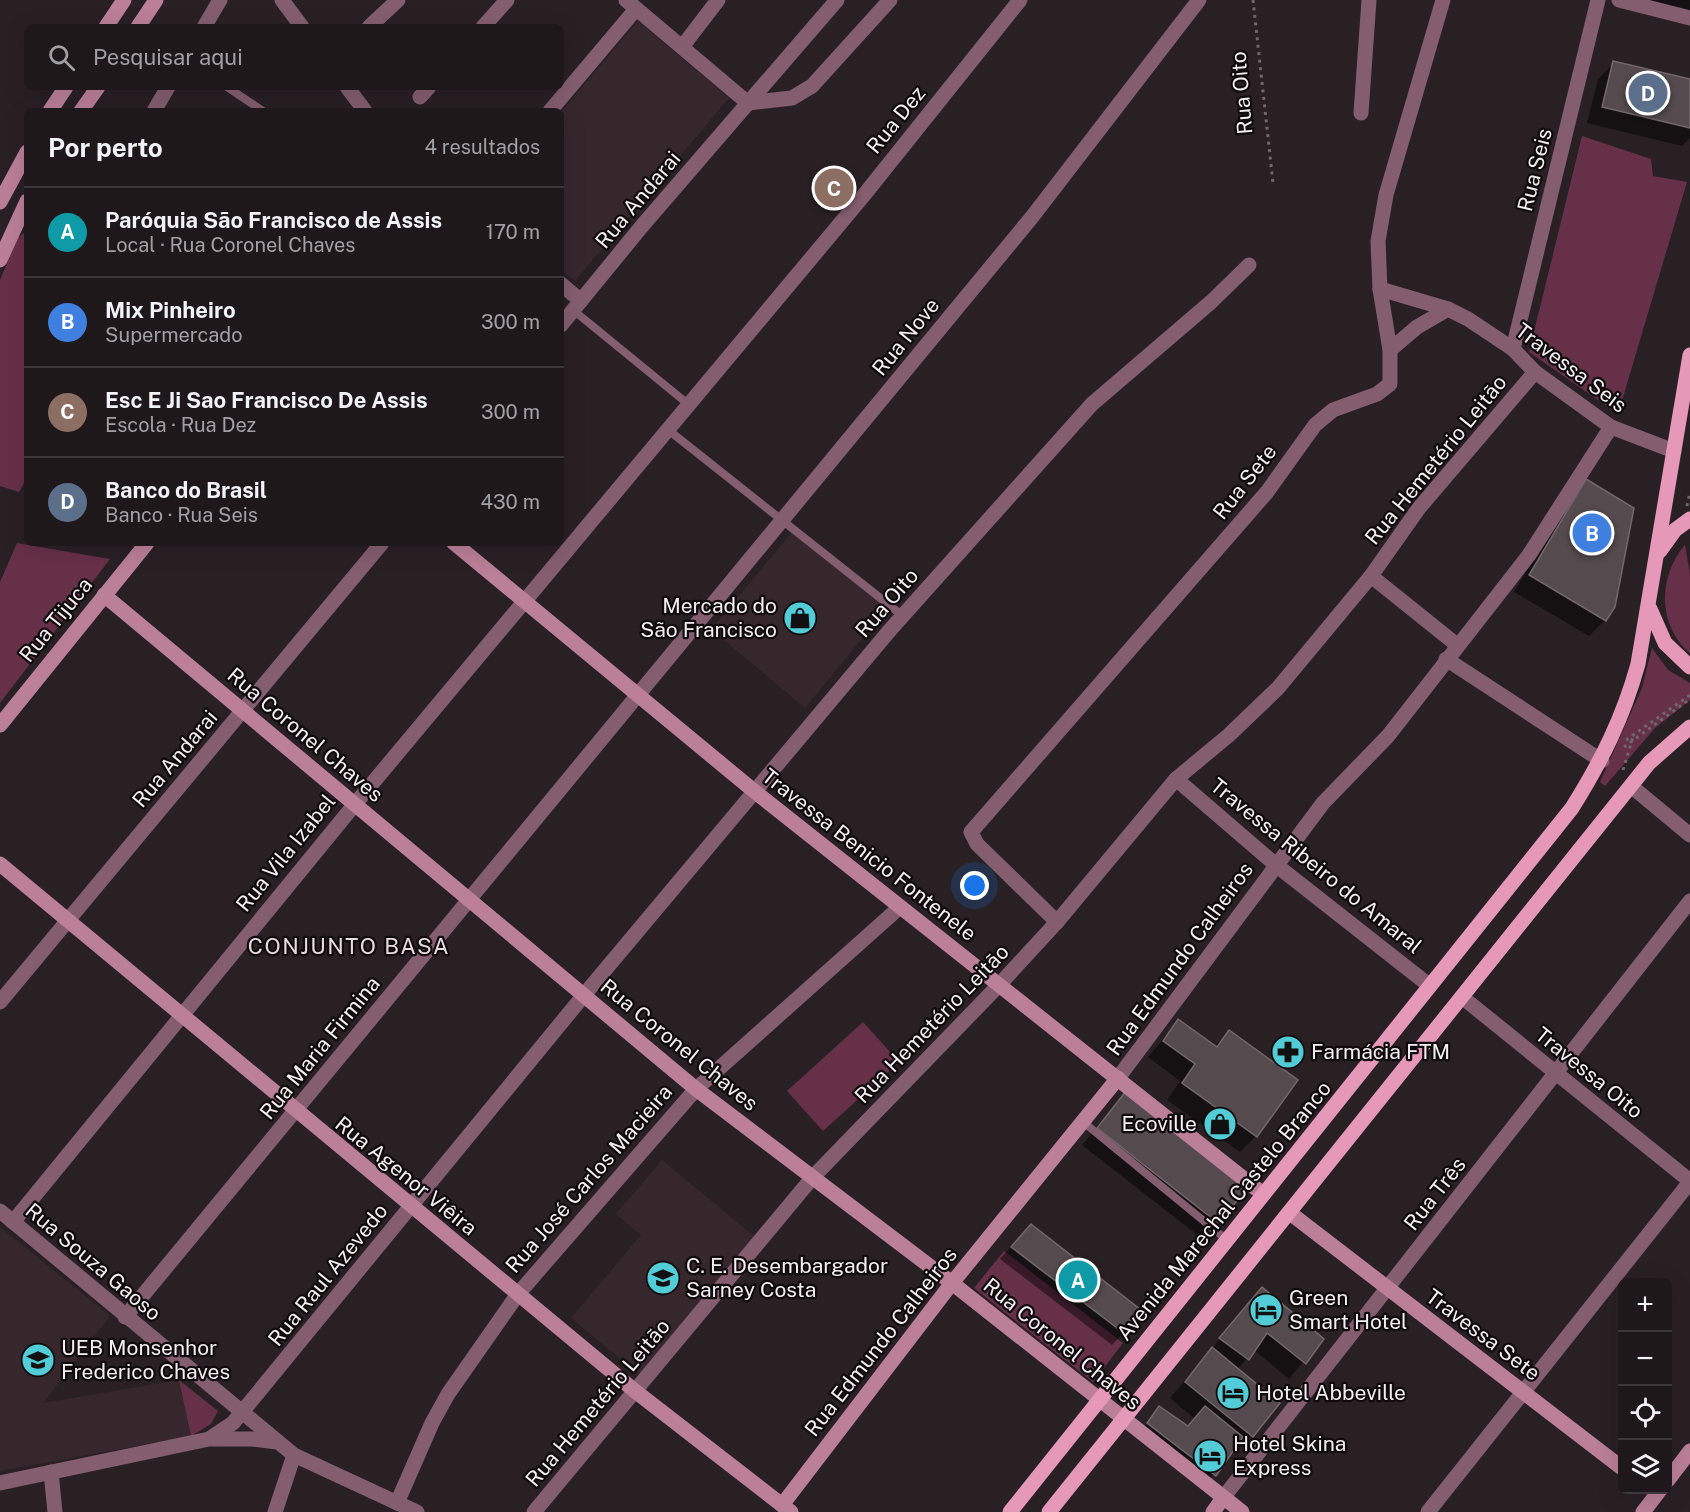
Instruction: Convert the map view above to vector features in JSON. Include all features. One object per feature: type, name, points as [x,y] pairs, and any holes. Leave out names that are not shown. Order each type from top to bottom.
[{"type":"main road","name":"Avenida Marechal Castelo Branco","points":[[1010,1512],[1572,808],[1602,761],[1612,740],[1635,675],[1649,606],[1690,355]]},
{"type":"main road","points":[[1657,557],[1669,537],[1690,519]]},
{"type":"main road","points":[[1649,606],[1665,643],[1690,667]]},
{"type":"main road","points":[[1049,1512],[1630,786],[1665,746],[1690,727]]},
{"type":"street","points":[[108,24],[124,0]]},
{"type":"street","points":[[140,24],[156,0]]},
{"type":"street","points":[[206,24],[220,0]]},
{"type":"street","points":[[282,0],[300,24]]},
{"type":"street","points":[[372,24],[398,0]]},
{"type":"street","points":[[486,24],[507,0]]},
{"type":"street","points":[[682,46],[718,0]]},
{"type":"street","name":"Rua Andarai","points":[[564,321],[837,0]]},
{"type":"street","points":[[552,108],[631,4],[748,103],[792,98],[812,86],[890,0]]},
{"type":"street","name":"Rua Dez","points":[[688,404],[864,195],[1020,0]]},
{"type":"street","name":"Rua Nove","points":[[639,695],[1032,217],[1199,0]]},
{"type":"street","points":[[1361,113],[1369,0]]},
{"type":"street","name":"Rua Sete","points":[[1057,922],[972,838],[975,825],[1094,694],[1259,501],[1315,425],[1333,410],[1377,393],[1390,384],[1390,350],[1380,289],[1378,241],[1386,195],[1443,0]]},
{"type":"street","name":"Rua Seis","points":[[1513,349],[1598,0]]},
{"type":"street","points":[[1619,0],[1690,18]]},
{"type":"street","points":[[52,108],[64,90]]},
{"type":"street","points":[[83,108],[96,90]]},
{"type":"street","points":[[156,108],[166,90]]},
{"type":"street","points":[[349,90],[363,108]]},
{"type":"street","points":[[0,202],[24,158]]},
{"type":"street","points":[[0,260],[23,216]]},
{"type":"street","name":"Rua Oito","points":[[584,995],[903,616],[1092,404],[1211,302],[1249,265]]},
{"type":"street","points":[[564,288],[577,305]]},
{"type":"street","name":"Travessa Seis","points":[[1380,289],[1448,309],[1477,324],[1513,349],[1535,372],[1611,427],[1674,451]]},
{"type":"street","points":[[1390,350],[1417,327],[1448,309]]},
{"type":"street","name":"Rua Hemetério Leitão","points":[[534,1512],[813,1177],[1057,922],[1176,779],[1229,735],[1278,688],[1371,576],[1419,508],[1535,372]]},
{"type":"street","name":"Rua Vila Izabel","points":[[13,1222],[355,804],[688,404]]},
{"type":"street","name":"Rua Edmundo Calheiros","points":[[783,1510],[952,1283],[1118,1078],[1323,803],[1388,736],[1529,555],[1611,427]]},
{"type":"street","name":"Rua Tijuca","points":[[0,725],[145,546]]},
{"type":"street","name":"Rua Andarai","points":[[0,1002],[380,546]]},
{"type":"street","name":"Travessa Benicio Fontenele","points":[[458,546],[754,791],[1263,1194]]},
{"type":"street","name":"Rua Hemetério Leitão","points":[[1371,576],[1457,645]]},
{"type":"street","name":"Rua Coronel Chaves","points":[[104,595],[696,1089],[952,1283],[1242,1512]]},
{"type":"street","points":[[1446,659],[1602,761]]},
{"type":"street","name":"Rua Maria Firmina","points":[[125,1317],[639,695]]},
{"type":"street","name":"Travessa Ribeiro do Amaral","points":[[1176,779],[1276,865],[1430,986]]},
{"type":"street","points":[[1630,786],[1690,835]]},
{"type":"street","name":"Rua Agenor Viêira","points":[[0,864],[634,1391],[783,1510]]},
{"type":"street","name":"Rua Três","points":[[1213,1512],[1690,901]]},
{"type":"street","name":"Rua José Carlos Macieira","points":[[397,1503],[432,1423],[448,1394],[518,1294],[696,1089],[900,907]]},
{"type":"street","name":"Rua Raul Azevedo","points":[[209,1439],[224,1431],[242,1414],[584,995]]},
{"type":"street","name":"Travessa Oito","points":[[1462,997],[1690,1181]]},
{"type":"street","points":[[1428,1512],[1690,1181]]},
{"type":"street","name":"Rua Souza Gaoso","points":[[0,1212],[294,1455],[417,1512]]},
{"type":"street","name":"Travessa Sete","points":[[1290,1213],[1618,1464]]},
{"type":"street","points":[[0,1483],[209,1439],[252,1439],[278,1443]]},
{"type":"street","points":[[1672,1475],[1690,1451]]},
{"type":"street","points":[[275,1512],[294,1455]]},
{"type":"street","points":[[51,1472],[54,1512]]},
{"type":"street","points":[[1643,1512],[1654,1494]]},
{"type":"lane","points":[[232,90],[258,108]]},
{"type":"lane","points":[[577,305],[688,404]]},
{"type":"lane","points":[[667,429],[903,616]]},
{"type":"lane","points":[[1082,1121],[1227,1240]]},
{"type":"path","name":"Rua Oito","points":[[1253,0],[1273,183]]},
{"type":"path","points":[[1612,740],[1626,747],[1690,697]]},
{"type":"path","points":[[1633,737],[1690,697]]},
{"type":"shaded area","points":[[638,21],[729,98],[575,281],[564,272],[564,108]]},
{"type":"shaded area","points":[[1582,136],[1651,159],[1653,176],[1687,182],[1618,414],[1529,352]]},
{"type":"shaded area","points":[[24,233],[24,483],[19,492],[0,486],[0,280],[18,238]]},
{"type":"shaded area","name":"Mercado do São Francisco","points":[[794,530],[888,607],[805,708],[711,629]]},
{"type":"shaded area","points":[[17,543],[110,559],[0,703],[0,582]]},
{"type":"shaded area","points":[[1685,545],[1690,574],[1690,653],[1679,642],[1672,629],[1665,600],[1670,571]]},
{"type":"shaded area","points":[[1652,648],[1668,670],[1690,683],[1690,700],[1655,728],[1605,786],[1600,782],[1642,688]]},
{"type":"shaded area","points":[[863,1022],[899,1062],[823,1131],[787,1091]]},
{"type":"shaded area","name":"C. E. Desembargador Sarney Costa","points":[[662,1160],[755,1237],[640,1375],[571,1318],[641,1235],[616,1214]]},
{"type":"shaded area","points":[[0,1227],[110,1316],[43,1403],[179,1380],[191,1436],[0,1471]]},
{"type":"shaded area","points":[[1004,1251],[1123,1343],[1093,1382],[974,1288]]},
{"type":"shaded area","points":[[179,1380],[218,1411],[211,1424],[191,1436]]},
{"type":"building","points":[[1613,61],[1690,79],[1690,128],[1602,107]]},
{"type":"building","points":[[1586,479],[1634,508],[1615,607],[1606,621],[1529,575]]},
{"type":"building","points":[[1178,1019],[1217,1047],[1229,1030],[1298,1080],[1257,1137],[1182,1083],[1195,1064],[1163,1041]]},
{"type":"building","points":[[1126,1091],[1247,1189],[1218,1223],[1097,1128]]},
{"type":"building","points":[[1031,1224],[1145,1313],[1125,1334],[1011,1247]]},
{"type":"building","name":"Green Smart Hotel","points":[[1262,1287],[1324,1339],[1306,1364],[1267,1333],[1249,1360],[1219,1338]]},
{"type":"building","name":"Hotel Abbeville","points":[[1212,1347],[1280,1403],[1253,1437],[1185,1382]]},
{"type":"building","name":"Hotel Skina Express","points":[[1159,1406],[1188,1426],[1205,1406],[1243,1437],[1216,1476],[1147,1423]]},
{"type":"place","name":"Banco do Brasil","points":[[1648,93]]},
{"type":"place","name":"Esc E Ji Sao Francisco De Assis","points":[[834,188]]},
{"type":"place","name":"Mix Pinheiro","points":[[1592,533]]},
{"type":"place","name":"Mercado do São Francisco","points":[[800,618]]},
{"type":"place","name":"Farmácia FTM","points":[[1288,1052]]},
{"type":"place","name":"Ecoville","points":[[1220,1124]]},
{"type":"place","name":"C. E. Desembargador Sarney Costa","points":[[663,1278]]},
{"type":"place","name":"Paróquia São Francisco de Assis","points":[[1078,1280]]},
{"type":"place","name":"Green Smart Hotel","points":[[1266,1310]]},
{"type":"place","name":"UEB Monsenhor Frederico Chaves","points":[[38,1360]]},
{"type":"place","name":"Hotel Abbeville","points":[[1233,1393]]},
{"type":"place","name":"Hotel Skina Express","points":[[1210,1456]]},
{"type":"district","name":"CONJUNTO BASA","points":[[349,946]]}]
